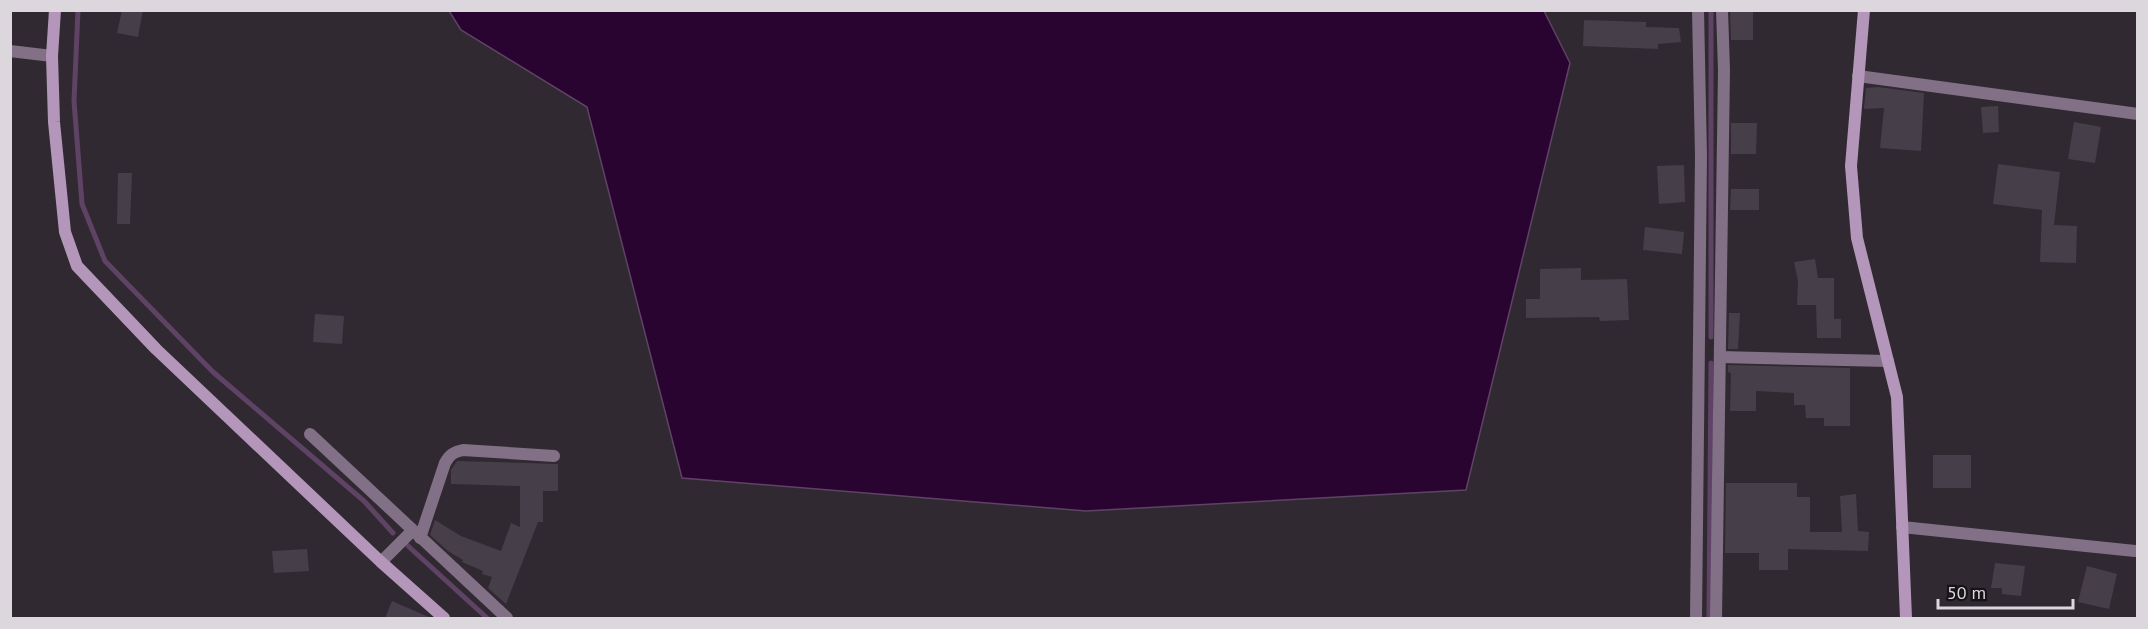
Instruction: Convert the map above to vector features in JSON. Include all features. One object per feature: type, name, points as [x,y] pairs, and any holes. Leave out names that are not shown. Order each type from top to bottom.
[{"type":"street","points":[[55,10],[52,56],[54,123],[65,232],[76,266],[156,349],[381,562],[444,618]]},
{"type":"street","points":[[1696,618],[1701,156],[1698,10]]},
{"type":"street","points":[[1716,618],[1724,70],[1722,10]]},
{"type":"street","points":[[1864,10],[1851,166],[1857,238],[1897,398],[1906,618]]},
{"type":"street","points":[[10,51],[52,56]]},
{"type":"street","points":[[1858,76],[2138,114]]},
{"type":"street","points":[[1698,350],[1888,361]]},
{"type":"street","points":[[310,434],[507,618]]},
{"type":"street","points":[[381,562],[416,534],[449,455],[463,450],[554,456]]},
{"type":"street","points":[[1902,527],[2135,551]]},
{"type":"shaded area","points":[[449,11],[1544,11],[1570,63],[1466,490],[1086,511],[682,478],[587,107],[461,30]]},
{"type":"building","points":[[122,10],[143,10],[138,37],[117,33]]},
{"type":"building","points":[[1730,10],[1753,10],[1753,40],[1731,40]]},
{"type":"building","points":[[1584,20],[1646,22],[1646,27],[1679,28],[1681,42],[1658,44],[1658,49],[1583,46]]},
{"type":"building","points":[[1878,87],[1924,93],[1921,151],[1880,148],[1884,108],[1864,109],[1866,88]]},
{"type":"building","points":[[1998,106],[1999,132],[1983,133],[1981,107]]},
{"type":"building","points":[[2074,122],[2101,127],[2095,163],[2068,159]]},
{"type":"building","points":[[1731,123],[1757,123],[1756,154],[1731,154]]},
{"type":"building","points":[[1998,164],[2060,172],[2054,225],[2077,226],[2076,263],[2040,262],[2042,210],[1993,204]]},
{"type":"building","points":[[1684,165],[1685,202],[1659,204],[1657,166]]},
{"type":"building","points":[[118,173],[132,173],[130,224],[117,224]]},
{"type":"building","points":[[1731,189],[1759,189],[1759,210],[1730,210]]},
{"type":"building","points":[[1645,227],[1684,232],[1682,254],[1643,250]]},
{"type":"building","points":[[1815,259],[1818,278],[1834,278],[1834,319],[1841,319],[1841,338],[1817,338],[1816,305],[1797,305],[1798,281],[1794,262]]},
{"type":"building","points":[[1581,268],[1581,280],[1627,279],[1629,320],[1600,321],[1599,317],[1526,318],[1526,299],[1540,299],[1540,269]]},
{"type":"building","points":[[1729,313],[1740,313],[1738,349],[1728,349]]},
{"type":"building","points":[[315,314],[344,316],[342,344],[313,342]]},
{"type":"building","points":[[1728,365],[1850,368],[1850,426],[1824,426],[1824,418],[1806,418],[1805,405],[1794,405],[1794,393],[1756,391],[1756,411],[1730,411],[1731,373],[1728,372]]},
{"type":"building","points":[[1933,455],[1971,455],[1971,488],[1933,488]]},
{"type":"building","points":[[457,461],[558,464],[558,491],[543,491],[543,522],[538,522],[506,604],[488,588],[492,577],[462,562],[463,560],[448,551],[430,535],[435,520],[461,536],[501,551],[511,523],[520,527],[520,486],[451,484],[451,470]]},
{"type":"building","points":[[1726,483],[1797,483],[1797,497],[1810,497],[1810,532],[1842,532],[1840,496],[1856,494],[1858,531],[1869,532],[1868,551],[1788,549],[1788,570],[1759,570],[1759,553],[1725,553]]},
{"type":"building","points":[[307,549],[309,571],[274,573],[272,551]]},
{"type":"building","points":[[1995,563],[2025,566],[2021,596],[2002,594],[2002,588],[1991,588]]},
{"type":"building","points":[[2087,566],[2117,574],[2109,609],[2078,602]]},
{"type":"building","points":[[392,601],[431,618],[385,618]]},
{"type":"waterway","points":[[78,10],[74,101],[82,204],[105,261],[213,372],[364,501],[393,533]]},
{"type":"waterway","points":[[1711,10],[1711,337]]},
{"type":"waterway","points":[[1709,618],[1711,363]]},
{"type":"waterway","points":[[408,546],[487,618]]}]
